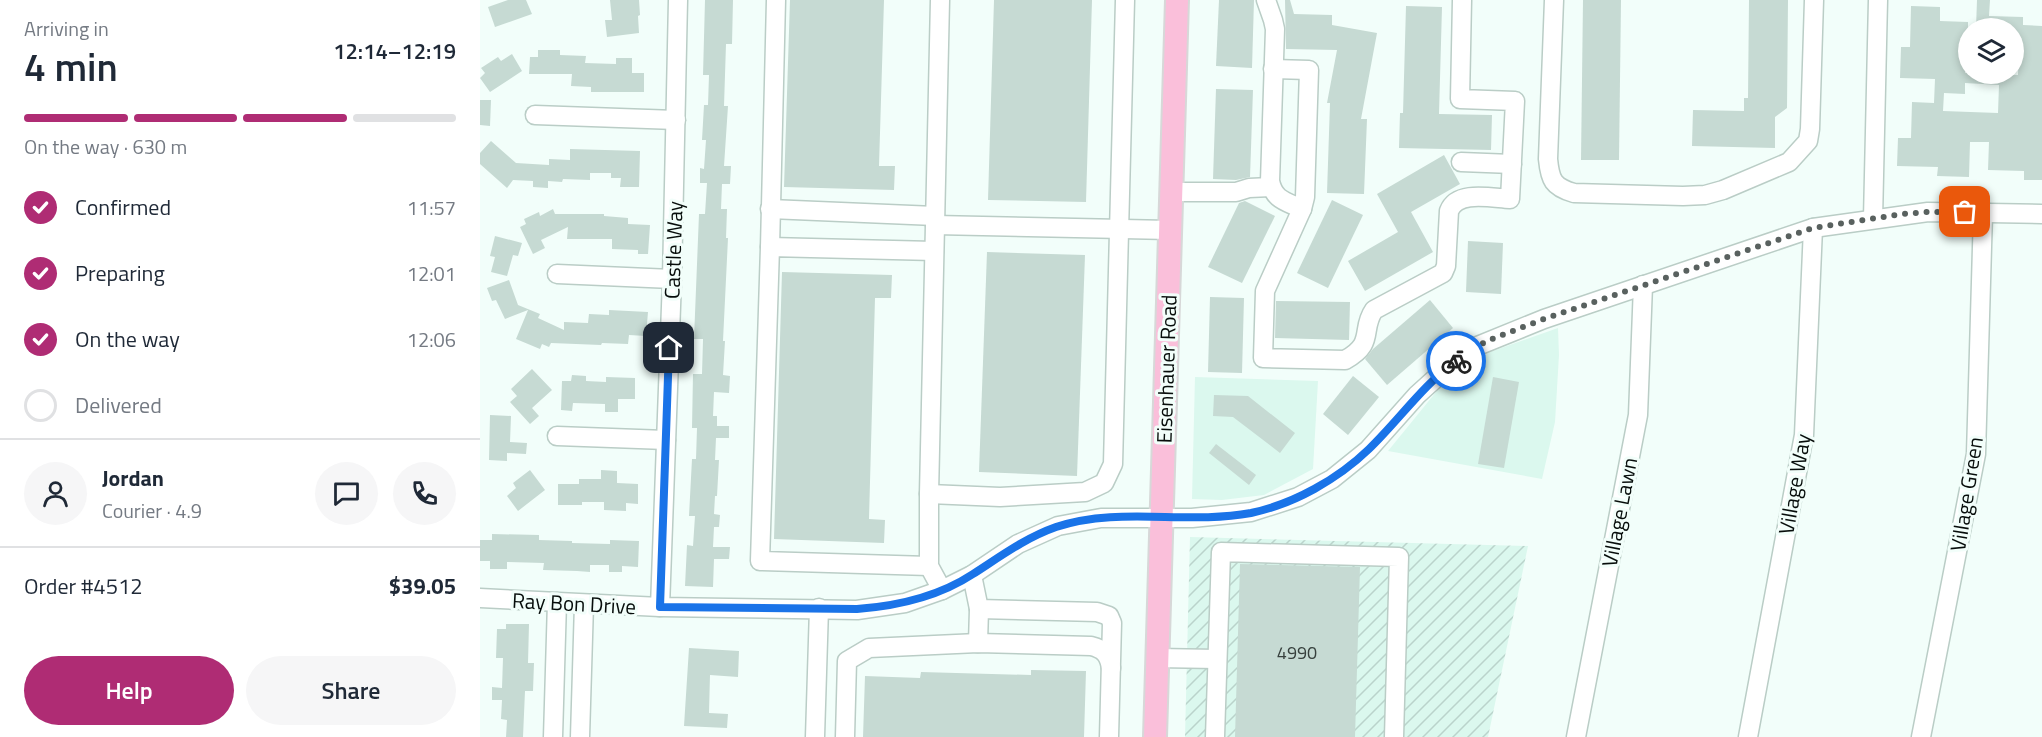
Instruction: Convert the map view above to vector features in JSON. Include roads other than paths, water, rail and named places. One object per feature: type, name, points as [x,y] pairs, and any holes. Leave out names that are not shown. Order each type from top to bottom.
[{"type":"main road","name":"Eisenhauer Road","points":[[1155,737],[1177,0]]},
{"type":"street","name":"Castle Way","points":[[660,607],[672,279],[678,0]]},
{"type":"street","points":[[776,0],[760,561],[929,566]]},
{"type":"street","points":[[940,0],[929,566],[942,590]]},
{"type":"street","points":[[929,494],[1000,496],[1085,492],[1104,483],[1113,464],[1125,0]]},
{"type":"street","points":[[1266,0],[1275,29],[1269,181],[1278,198],[1302,209]]},
{"type":"street","points":[[1273,69],[1309,70],[1305,197],[1302,209],[1265,291],[1263,358],[1345,360],[1356,354],[1363,345],[1374,310],[1443,273],[1446,266],[1451,205],[1465,198],[1510,199],[1515,101],[1460,99],[1462,0]]},
{"type":"street","points":[[1554,0],[1548,159],[1549,172],[1553,181],[1560,189],[1574,193],[1683,196],[1705,195],[1723,190],[1789,162],[1808,141],[1814,0]]},
{"type":"street","points":[[1873,219],[1878,0]]},
{"type":"street","points":[[535,115],[676,120]]},
{"type":"street","points":[[1461,162],[1512,164]]},
{"type":"street","points":[[1171,192],[1236,192],[1249,188],[1271,187]]},
{"type":"street","points":[[770,209],[935,220],[1170,230]]},
{"type":"street","name":"Ray Bon Drive","points":[[480,598],[660,607],[857,609],[881,608],[905,603],[942,590],[972,575],[1018,543],[1058,526],[1101,518],[1192,518],[1251,513],[1298,496],[1332,479],[1368,450],[1417,395],[1448,367],[1475,347],[1544,319],[1643,285],[1813,228],[1928,212],[2042,214]]},
{"type":"street","name":"Village Green","points":[[1921,737],[1976,454],[1983,213]]},
{"type":"street","name":"Village Way","points":[[1748,737],[1804,435],[1813,228]]},
{"type":"street","points":[[770,248],[934,250]]},
{"type":"street","points":[[557,274],[672,279]]},
{"type":"street","name":"Village Lawn","points":[[1576,737],[1638,415],[1643,285]]},
{"type":"street","points":[[557,436],[666,440]]},
{"type":"street","points":[[1215,737],[1221,552],[1399,557],[1394,737]]},
{"type":"street","points":[[972,575],[979,609],[978,642]]},
{"type":"street","points":[[480,598],[480,611]]},
{"type":"street","points":[[553,737],[557,602]]},
{"type":"street","points":[[580,737],[584,604]]},
{"type":"street","points":[[815,737],[819,608]]},
{"type":"street","points":[[979,609],[1103,613],[1109,616],[1112,623],[1109,737]]},
{"type":"street","points":[[845,737],[847,661],[869,648],[978,642],[1091,646],[1103,650],[1108,656],[1111,668]]},
{"type":"street","points":[[1157,658],[1217,660]]}]
